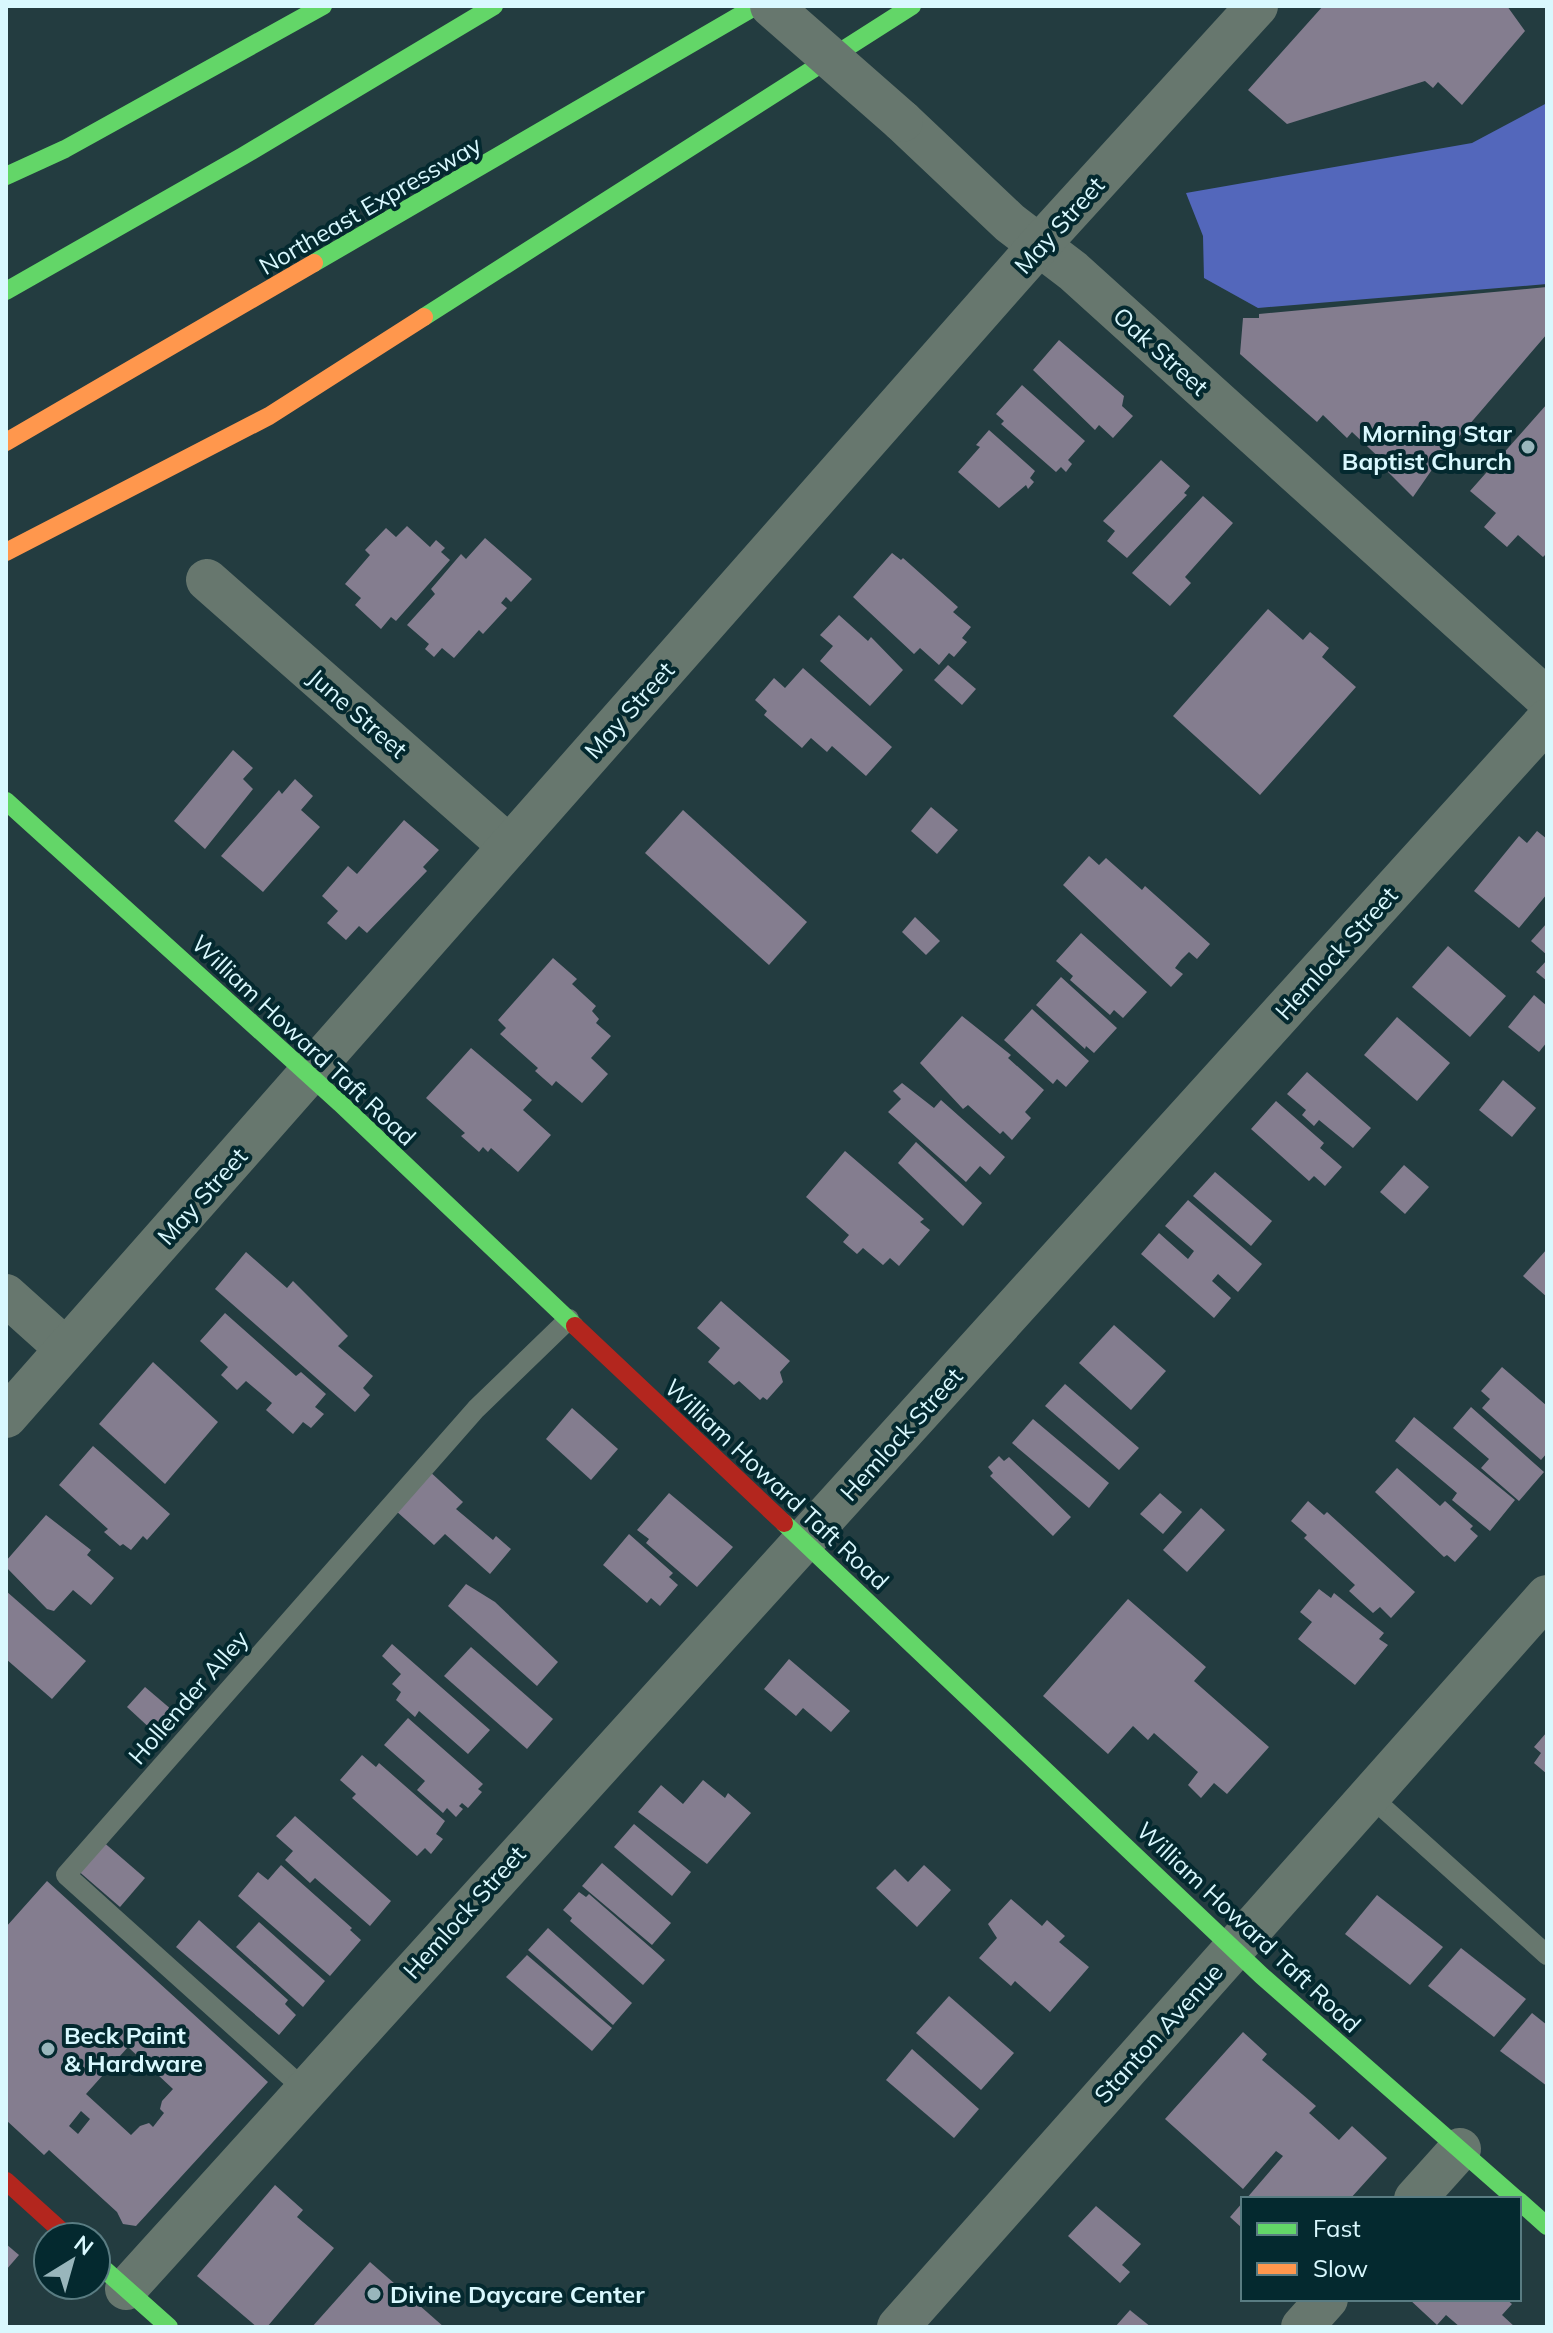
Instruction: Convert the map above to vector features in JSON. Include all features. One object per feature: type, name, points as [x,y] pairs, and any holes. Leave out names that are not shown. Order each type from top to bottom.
[{"type":"main road","points":[[6,176],[78,142],[323,6]]},
{"type":"main road","points":[[6,291],[243,156],[494,6]]},
{"type":"main road","name":"Northeast Expressway","points":[[6,442],[756,6]]},
{"type":"main road","points":[[6,552],[269,416],[912,6]]},
{"type":"main road","name":"William Howard Taft Road","points":[[6,801],[310,1075],[1234,1949],[1515,2197]]},
{"type":"main road","points":[[6,2181],[50,2221]]},
{"type":"main road","name":"William Howard Taft Road","points":[[1521,2203],[1547,2226]]},
{"type":"main road","points":[[112,2276],[169,2327]]},
{"type":"street","name":"Oak Street","points":[[771,6],[902,121],[1010,223],[1041,243],[1547,699]]},
{"type":"street","name":"May Street","points":[[6,1417],[1041,243],[1257,6]]},
{"type":"street","name":"June Street","points":[[207,580],[509,846]]},
{"type":"street","name":"Hemlock Street","points":[[112,2274],[304,2089],[1547,720]]},
{"type":"street","points":[[6,1295],[65,1348]]},
{"type":"street","name":"Stanton Avenue","points":[[898,2327],[1547,1596]]},
{"type":"street","points":[[1417,2197],[1460,2149]]},
{"type":"street","points":[[1302,2327],[1325,2301]]},
{"type":"lane","name":"Hollender Alley","points":[[304,2089],[66,1875],[476,1409],[569,1319]]},
{"type":"lane","points":[[1370,1796],[1547,1955]]},
{"type":"shaded area","points":[[1547,103],[1547,284],[1258,308],[1204,278],[1203,236],[1186,193],[1472,143]]},
{"type":"building","points":[[1323,6],[1507,6],[1525,31],[1462,105],[1438,82],[1433,88],[1425,81],[1287,124],[1248,90]]},
{"type":"building","points":[[1547,287],[1547,334],[1438,461],[1413,497],[1384,468],[1386,464],[1352,432],[1347,438],[1323,415],[1317,422],[1240,354],[1243,318],[1259,318],[1259,314]]},
{"type":"building","points":[[1059,340],[1124,396],[1122,406],[1133,416],[1113,438],[1099,425],[1095,430],[1033,370]]},
{"type":"building","points":[[1022,385],[1085,441],[1068,460],[1072,464],[1066,472],[1061,467],[1056,472],[1001,424],[1004,421],[996,414]]},
{"type":"building","name":"Morning Star Baptist Church","points":[[1547,404],[1547,553],[1543,557],[1518,535],[1507,547],[1484,527],[1496,513],[1470,491]]},
{"type":"building","points":[[989,430],[1035,471],[1030,478],[1034,482],[1028,489],[1026,485],[999,508],[958,472],[980,447],[976,445]]},
{"type":"building","points":[[1161,460],[1190,486],[1184,493],[1187,495],[1127,558],[1107,541],[1115,531],[1103,521]]},
{"type":"building","points":[[1203,496],[1233,523],[1185,577],[1191,583],[1170,606],[1132,573]]},
{"type":"building","points":[[407,526],[430,547],[436,540],[445,548],[441,552],[450,560],[396,621],[391,617],[381,629],[355,605],[361,598],[345,584],[370,555],[365,550],[386,528],[396,537]]},
{"type":"building","points":[[485,538],[532,579],[511,602],[506,597],[501,603],[507,608],[483,634],[479,630],[454,658],[442,648],[434,657],[425,649],[429,644],[407,625],[435,594],[431,589],[461,554],[466,559]]},
{"type":"building","points":[[892,553],[901,560],[903,558],[958,607],[953,612],[971,627],[962,638],[967,642],[954,657],[949,653],[939,665],[920,648],[914,654],[853,597]]},
{"type":"building","points":[[1268,609],[1303,640],[1310,632],[1329,648],[1322,657],[1356,687],[1260,795],[1173,716]]},
{"type":"building","points":[[839,615],[868,641],[871,637],[903,670],[870,706],[820,661],[833,646],[820,635]]},
{"type":"building","points":[[948,665],[976,689],[962,705],[934,680]]},
{"type":"building","points":[[803,668],[892,747],[866,776],[832,746],[827,752],[811,738],[802,748],[764,715],[767,711],[755,700],[774,678],[785,688]]},
{"type":"building","points":[[233,750],[253,768],[243,779],[253,789],[205,849],[174,821]]},
{"type":"building","points":[[295,779],[313,796],[301,810],[320,827],[263,892],[221,856],[279,790],[282,794]]},
{"type":"building","points":[[931,807],[958,830],[937,854],[911,831]]},
{"type":"building","points":[[683,810],[807,922],[769,965],[645,853]]},
{"type":"building","points":[[404,820],[439,850],[423,867],[427,871],[367,933],[359,926],[346,940],[327,923],[338,911],[322,896],[348,866],[357,874]]},
{"type":"building","points":[[1537,831],[1547,839],[1547,894],[1519,928],[1474,891],[1519,836],[1527,843]]},
{"type":"building","points":[[1089,856],[1099,865],[1106,858],[1142,890],[1145,886],[1210,944],[1197,959],[1189,952],[1181,960],[1175,968],[1183,974],[1171,987],[1063,885]]},
{"type":"building","points":[[915,917],[940,941],[926,955],[902,932]]},
{"type":"building","points":[[1547,923],[1547,955],[1531,941]]},
{"type":"building","points":[[1081,933],[1147,992],[1123,1018],[1114,1010],[1110,1015],[1070,980],[1073,976],[1056,961]]},
{"type":"building","points":[[1448,946],[1506,996],[1470,1037],[1412,987]]},
{"type":"building","points":[[553,958],[577,979],[572,984],[596,1006],[592,1011],[599,1019],[596,1023],[611,1036],[591,1058],[608,1074],[582,1103],[556,1081],[552,1086],[535,1071],[538,1068],[500,1034],[506,1028],[498,1020]]},
{"type":"building","points":[[1547,960],[1547,981],[1536,972]]},
{"type":"building","points":[[1061,977],[1117,1028],[1094,1053],[1086,1046],[1085,1049],[1036,1005]]},
{"type":"building","points":[[1534,995],[1547,1006],[1547,1042],[1539,1052],[1508,1027]]},
{"type":"building","points":[[1032,1009],[1089,1061],[1066,1087],[1057,1079],[1053,1084],[1004,1040]]},
{"type":"building","points":[[962,1016],[1011,1055],[1008,1058],[1044,1090],[1025,1112],[1031,1118],[1012,1140],[1003,1131],[1000,1134],[968,1105],[963,1109],[920,1063]]},
{"type":"building","points":[[1397,1017],[1450,1063],[1417,1101],[1364,1055]]},
{"type":"building","points":[[471,1048],[532,1100],[523,1110],[551,1135],[518,1172],[491,1148],[488,1152],[483,1147],[479,1152],[461,1136],[465,1133],[426,1098]]},
{"type":"building","points":[[1307,1072],[1371,1128],[1353,1148],[1319,1120],[1314,1126],[1302,1115],[1306,1110],[1287,1094]]},
{"type":"building","points":[[1503,1080],[1536,1108],[1512,1137],[1479,1110]]},
{"type":"building","points":[[902,1083],[934,1108],[941,1100],[1005,1157],[990,1175],[980,1166],[966,1182],[888,1112],[901,1099],[893,1091]]},
{"type":"building","points":[[1276,1101],[1324,1143],[1320,1148],[1342,1167],[1325,1186],[1314,1176],[1309,1181],[1251,1129]]},
{"type":"building","points":[[916,1142],[982,1203],[963,1226],[898,1163]]},
{"type":"building","points":[[845,1151],[924,1219],[920,1222],[930,1230],[899,1266],[890,1258],[883,1265],[863,1248],[857,1254],[843,1242],[849,1235],[806,1197]]},
{"type":"building","points":[[1404,1165],[1429,1187],[1405,1214],[1380,1192]]},
{"type":"building","points":[[1215,1172],[1272,1221],[1251,1246],[1193,1196]]},
{"type":"building","points":[[1188,1200],[1262,1264],[1238,1292],[1218,1274],[1212,1281],[1231,1298],[1214,1318],[1141,1254],[1159,1233],[1188,1259],[1194,1251],[1165,1226]]},
{"type":"building","points":[[1547,1249],[1547,1297],[1523,1276]]},
{"type":"building","points":[[246,1252],[287,1288],[293,1281],[348,1336],[338,1346],[373,1376],[363,1388],[370,1395],[355,1412],[215,1289]]},
{"type":"building","points":[[721,1301],[790,1361],[780,1372],[783,1382],[767,1400],[763,1397],[760,1400],[739,1381],[734,1385],[708,1362],[720,1348],[697,1328]]},
{"type":"building","points":[[225,1313],[296,1376],[301,1372],[326,1394],[315,1407],[324,1414],[311,1428],[303,1422],[293,1434],[266,1410],[272,1403],[246,1381],[237,1390],[221,1375],[228,1367],[200,1341]]},
{"type":"building","points":[[1114,1325],[1166,1371],[1131,1410],[1079,1363]]},
{"type":"building","points":[[153,1362],[218,1422],[165,1484],[99,1424]]},
{"type":"building","points":[[1502,1367],[1547,1406],[1547,1453],[1541,1460],[1482,1408],[1490,1399],[1481,1391]]},
{"type":"building","points":[[1065,1384],[1139,1448],[1119,1470],[1045,1406]]},
{"type":"building","points":[[1471,1407],[1544,1472],[1519,1501],[1481,1468],[1489,1459],[1453,1428]]},
{"type":"building","points":[[572,1408],[618,1449],[591,1480],[546,1439]]},
{"type":"building","points":[[1414,1417],[1515,1500],[1490,1531],[1452,1500],[1457,1493],[1395,1441]]},
{"type":"building","points":[[1033,1419],[1109,1483],[1089,1508],[1012,1443]]},
{"type":"building","points":[[93,1446],[170,1514],[147,1540],[143,1536],[131,1550],[123,1544],[120,1546],[104,1532],[108,1529],[59,1485]]},
{"type":"building","points":[[999,1456],[1004,1461],[1009,1457],[1071,1517],[1053,1536],[990,1476],[993,1473],[988,1467]]},
{"type":"building","points":[[1397,1468],[1440,1506],[1445,1501],[1473,1526],[1470,1529],[1478,1536],[1455,1562],[1447,1555],[1444,1557],[1375,1492]]},
{"type":"building","points":[[428,1470],[463,1502],[456,1509],[493,1540],[496,1536],[511,1549],[490,1574],[445,1534],[434,1545],[395,1510]]},
{"type":"building","points":[[669,1493],[733,1547],[697,1587],[646,1543],[649,1539],[637,1530]]},
{"type":"building","points":[[1160,1493],[1182,1512],[1163,1534],[1140,1514]]},
{"type":"building","points":[[1308,1501],[1324,1515],[1327,1512],[1415,1592],[1391,1618],[1380,1607],[1373,1613],[1349,1591],[1355,1585],[1304,1538],[1307,1535],[1291,1521]]},
{"type":"building","points":[[1201,1508],[1225,1530],[1187,1572],[1163,1550]]},
{"type":"building","points":[[46,1515],[91,1550],[87,1555],[114,1578],[91,1605],[73,1590],[54,1611],[47,1609],[6,1567],[6,1561]]},
{"type":"building","points":[[629,1534],[673,1573],[669,1577],[678,1585],[660,1606],[651,1598],[647,1603],[603,1565]]},
{"type":"building","points":[[466,1584],[495,1602],[558,1662],[537,1686],[448,1606]]},
{"type":"building","points":[[1319,1589],[1331,1598],[1334,1593],[1384,1633],[1379,1639],[1388,1645],[1355,1685],[1298,1639],[1312,1622],[1300,1612]]},
{"type":"building","points":[[6,1591],[86,1661],[52,1699],[6,1659]]},
{"type":"building","points":[[1128,1599],[1206,1667],[1194,1681],[1269,1747],[1227,1794],[1214,1783],[1201,1798],[1188,1785],[1198,1772],[1154,1733],[1148,1740],[1133,1726],[1108,1754],[1043,1696]]},
{"type":"building","points":[[392,1644],[490,1730],[468,1754],[419,1711],[415,1717],[396,1700],[401,1692],[392,1684],[401,1674],[382,1656]]},
{"type":"building","points":[[471,1647],[553,1719],[527,1749],[444,1676]]},
{"type":"building","points":[[789,1659],[850,1711],[831,1732],[803,1708],[796,1716],[764,1689]]},
{"type":"building","points":[[145,1687],[172,1710],[153,1731],[127,1707]]},
{"type":"building","points":[[408,1718],[483,1784],[478,1789],[482,1792],[468,1808],[462,1803],[459,1806],[463,1809],[456,1817],[447,1808],[443,1813],[417,1790],[425,1781],[384,1745]]},
{"type":"building","points":[[1547,1732],[1547,1774],[1534,1763],[1541,1753],[1534,1747]]},
{"type":"building","points":[[362,1755],[376,1767],[379,1763],[445,1821],[436,1834],[443,1839],[431,1854],[425,1848],[417,1856],[352,1798],[356,1794],[340,1780]]},
{"type":"building","points":[[703,1780],[725,1798],[728,1793],[751,1813],[707,1864],[638,1812],[661,1785],[683,1804]]},
{"type":"building","points":[[295,1816],[391,1901],[370,1926],[315,1878],[310,1883],[285,1860],[293,1851],[276,1836]]},
{"type":"building","points":[[634,1824],[691,1872],[672,1896],[614,1847]]},
{"type":"building","points":[[101,1840],[145,1878],[120,1907],[76,1869]]},
{"type":"building","points":[[602,1863],[671,1923],[652,1945],[582,1886]]},
{"type":"building","points":[[281,1865],[352,1928],[350,1930],[361,1940],[330,1976],[238,1896],[258,1872],[268,1880]]},
{"type":"building","points":[[924,1865],[951,1890],[917,1927],[876,1888],[895,1869],[908,1882]]},
{"type":"building","points":[[47,1881],[268,2082],[136,2226],[123,2224],[117,2212],[49,2150],[44,2155],[6,2120],[6,1927]],"holes":[[[128,2047],[173,2089],[162,2101],[160,2109],[164,2113],[153,2127],[149,2123],[140,2126],[131,2135],[86,2094]],[[81,2111],[90,2119],[78,2134],[69,2126]]]},
{"type":"building","points":[[579,1892],[586,1897],[589,1894],[665,1960],[643,1985],[570,1921],[572,1918],[563,1910]]},
{"type":"building","points":[[1377,1895],[1443,1947],[1410,1985],[1345,1934]]},
{"type":"building","points":[[1011,1899],[1042,1926],[1047,1920],[1065,1936],[1059,1942],[1089,1967],[1050,2012],[1015,1981],[1011,1986],[979,1958],[997,1938],[988,1924]]},
{"type":"building","points":[[199,1920],[288,2000],[285,2004],[296,2015],[279,2035],[176,1947]]},
{"type":"building","points":[[259,1922],[325,1981],[303,2007],[236,1947]]},
{"type":"building","points":[[548,1928],[632,2003],[613,2025],[528,1950]]},
{"type":"building","points":[[1461,1948],[1526,1999],[1494,2037],[1428,1986]]},
{"type":"building","points":[[527,1955],[612,2028],[592,2051],[506,1977]]},
{"type":"building","points":[[949,1996],[1014,2053],[981,2090],[916,2033]]},
{"type":"building","points":[[1532,2013],[1547,2025],[1547,2086],[1500,2051]]},
{"type":"building","points":[[1243,2032],[1267,2054],[1262,2060],[1316,2106],[1309,2113],[1339,2140],[1352,2126],[1387,2158],[1352,2197],[1248,2197],[1283,2156],[1276,2151],[1243,2189],[1165,2119]]},
{"type":"building","points":[[912,2049],[979,2109],[954,2138],[886,2080]]},
{"type":"building","points":[[275,2185],[303,2210],[297,2217],[334,2248],[267,2327],[257,2327],[197,2276]]},
{"type":"building","points":[[1241,2204],[1241,2227],[1230,2217]]},
{"type":"building","points":[[1096,2206],[1141,2244],[1122,2265],[1130,2272],[1120,2283],[1068,2236]]},
{"type":"building","points":[[6,2244],[19,2255],[6,2270]]},
{"type":"building","name":"Divine Daycare Center","points":[[370,2262],[444,2327],[312,2327]]},
{"type":"building","points":[[1411,2301],[1508,2301],[1512,2304],[1502,2315],[1515,2327],[1460,2327],[1446,2315],[1437,2325]]},
{"type":"building","points":[[1131,2311],[1151,2327],[1115,2327]]},
{"type":"traffic: fast","points":[[6,176],[65,149],[323,6]]},
{"type":"traffic: fast","points":[[6,291],[243,156],[494,6]]},
{"type":"traffic: fast","points":[[314,263],[756,6]]},
{"type":"traffic: fast","points":[[424,317],[912,6]]},
{"type":"traffic: fast","points":[[6,801],[340,1103],[575,1326]]},
{"type":"traffic: fast","points":[[784,1523],[1262,1976],[1514,2197]]},
{"type":"traffic: fast","points":[[1521,2203],[1547,2226]]},
{"type":"traffic: fast","points":[[112,2276],[169,2327]]},
{"type":"traffic: slow","points":[[6,442],[314,263]]},
{"type":"traffic: slow","points":[[6,552],[269,416],[424,317]]},
{"type":"traffic: jam","points":[[575,1326],[784,1523]]},
{"type":"traffic: jam","points":[[6,2181],[50,2221]]},
{"type":"place","name":"Morning Star Baptist Church","points":[[1528,447]]},
{"type":"place","name":"Beck Paint & Hardware","points":[[48,2049]]},
{"type":"place","name":"Divine Daycare Center","points":[[374,2294]]}]
